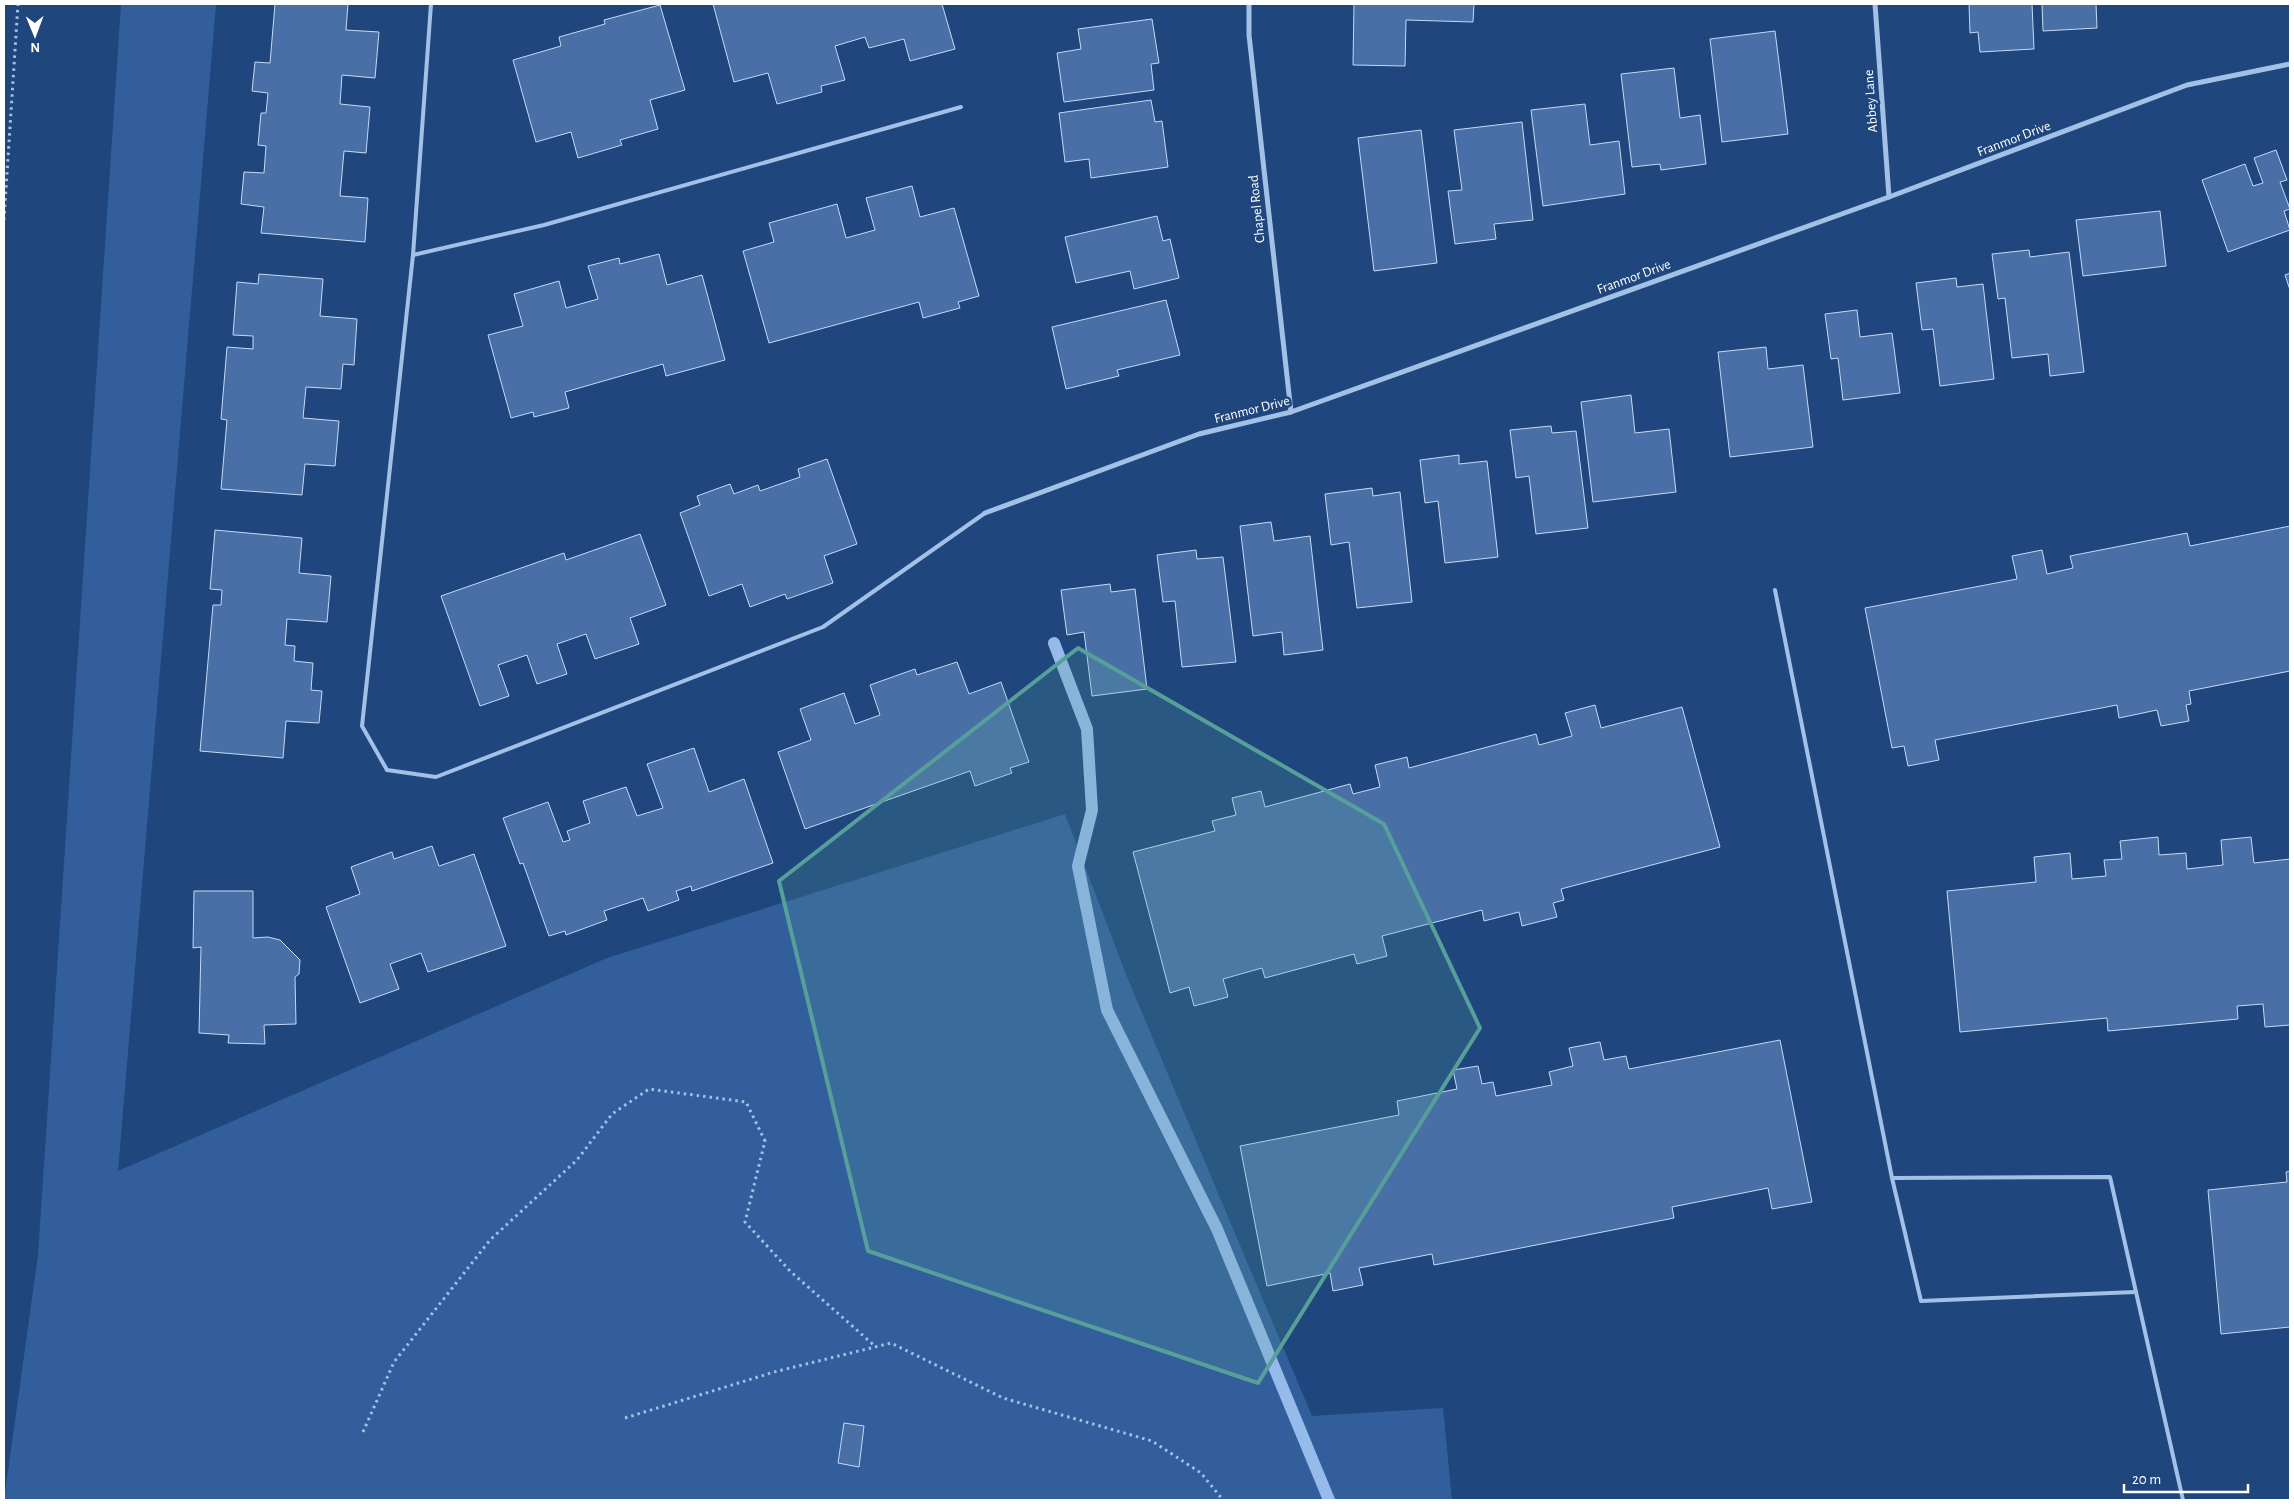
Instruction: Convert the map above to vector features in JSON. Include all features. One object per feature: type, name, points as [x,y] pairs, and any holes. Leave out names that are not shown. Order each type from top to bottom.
[{"type":"street","name":"Chapel Road","points":[[1249,4],[1249,35],[1291,412]]},
{"type":"street","name":"Abbey Lane","points":[[1875,4],[1889,198]]},
{"type":"street","name":"Franmor Drive","points":[[985,514],[1199,434],[1291,412],[1889,198],[2188,85],[2290,64]]},
{"type":"lane","points":[[431,4],[413,255],[362,726],[387,770],[436,777],[823,627],[985,514]]},
{"type":"lane","points":[[413,255],[544,225],[961,107]]},
{"type":"lane","points":[[1775,590],[1892,1178],[1921,1301],[2135,1292]]},
{"type":"lane","points":[[1892,1178],[2110,1177],[2183,1500]]},
{"type":"path","points":[[4,220],[18,4]]},
{"type":"path","points":[[363,1432],[394,1362],[490,1240],[577,1160],[612,1114],[649,1089],[746,1102],[765,1141],[746,1222],[790,1271],[876,1347]]},
{"type":"path","points":[[625,1418],[774,1372],[891,1343],[1003,1398],[1152,1441],[1201,1473],[1223,1500]]},
{"type":"highlighted area","points":[[1078,648],[1384,824],[1480,1028],[1258,1383],[868,1251],[779,881]]},
{"type":"shaded area","points":[[121,4],[216,4],[118,1171],[607,958],[1065,814],[1127,977],[1312,1416],[1443,1408],[1452,1500],[4,1500],[38,1255]]},
{"type":"building","points":[[275,4],[348,4],[346,30],[379,32],[375,78],[342,75],[340,104],[370,107],[366,153],[344,151],[340,196],[368,198],[365,242],[261,233],[264,207],[241,204],[244,172],[264,173],[266,146],[258,145],[261,113],[266,113],[268,93],[252,91],[255,62],[270,63]]},
{"type":"building","points":[[713,4],[942,4],[955,49],[910,61],[904,39],[869,48],[865,37],[835,46],[845,80],[821,86],[822,92],[777,104],[768,73],[734,82]]},
{"type":"building","points":[[1354,4],[1474,4],[1473,22],[1406,20],[1405,66],[1353,65]]},
{"type":"building","points":[[1969,4],[2032,4],[2034,49],[1980,52],[1978,32],[1970,33]]},
{"type":"building","points":[[2042,4],[2096,4],[2097,28],[2043,31]]},
{"type":"building","points":[[660,5],[685,90],[650,100],[658,129],[620,140],[622,145],[578,158],[571,132],[536,142],[513,60],[561,46],[559,37],[605,24],[604,20]]},
{"type":"building","points":[[1152,19],[1159,63],[1151,64],[1154,90],[1064,102],[1057,53],[1081,49],[1078,29]]},
{"type":"building","points":[[1775,31],[1788,134],[1722,142],[1710,39]]},
{"type":"building","points":[[1674,68],[1680,118],[1700,115],[1706,164],[1661,170],[1660,164],[1632,167],[1621,74]]},
{"type":"building","points":[[1151,100],[1155,122],[1162,121],[1168,167],[1091,178],[1089,159],[1065,162],[1059,113]]},
{"type":"building","points":[[1585,104],[1590,145],[1619,141],[1625,194],[1543,206],[1531,110]]},
{"type":"building","points":[[1522,122],[1533,220],[1494,224],[1496,239],[1455,244],[1448,191],[1462,190],[1454,130]]},
{"type":"building","points":[[1421,130],[1437,263],[1374,271],[1358,138]]},
{"type":"building","points":[[2276,150],[2287,180],[2280,182],[2290,209],[2284,211],[2290,230],[2228,252],[2202,180],[2245,164],[2253,186],[2263,183],[2254,158]]},
{"type":"building","points":[[912,186],[920,217],[954,208],[979,296],[958,302],[960,308],[923,318],[919,302],[769,343],[743,251],[774,242],[769,223],[837,204],[846,238],[875,230],[866,198]]},
{"type":"building","points":[[2160,211],[2166,266],[2083,276],[2076,220]]},
{"type":"building","points":[[1157,216],[1163,241],[1170,239],[1179,278],[1134,289],[1130,271],[1076,283],[1065,237]]},
{"type":"building","points":[[2029,250],[2030,257],[2069,252],[2084,372],[2050,376],[2048,354],[2012,358],[2005,298],[1998,299],[1992,254]]},
{"type":"building","points":[[659,254],[667,285],[702,275],[725,360],[666,376],[663,364],[565,392],[569,408],[534,417],[533,412],[511,418],[488,335],[523,326],[514,294],[559,281],[566,308],[598,299],[588,266],[619,258],[620,264]]},
{"type":"building","points":[[2290,273],[2290,290],[2285,275]]},
{"type":"building","points":[[259,274],[323,279],[320,316],[357,319],[354,365],[343,364],[341,389],[306,387],[303,418],[339,421],[335,466],[305,464],[302,495],[221,489],[227,420],[221,419],[227,347],[253,349],[253,336],[233,335],[237,282],[258,284]]},
{"type":"building","points":[[1956,278],[1957,287],[1983,284],[1994,379],[1940,386],[1933,329],[1922,330],[1916,283]]},
{"type":"building","points":[[1166,300],[1180,355],[1117,370],[1119,376],[1066,389],[1052,327]]},
{"type":"building","points":[[1857,310],[1860,337],[1892,333],[1900,393],[1843,400],[1838,358],[1831,359],[1825,314]]},
{"type":"building","points":[[1766,347],[1768,369],[1803,365],[1813,447],[1730,457],[1718,352]]},
{"type":"building","points":[[1631,395],[1635,433],[1669,429],[1676,492],[1593,502],[1581,402]]},
{"type":"building","points":[[1551,426],[1552,433],[1576,431],[1588,528],[1536,534],[1529,476],[1516,478],[1510,430]]},
{"type":"building","points":[[1459,455],[1459,464],[1487,461],[1498,557],[1445,563],[1438,501],[1425,503],[1420,460]]},
{"type":"building","points":[[827,459],[857,544],[824,556],[833,583],[787,599],[785,594],[750,607],[742,584],[709,596],[680,513],[700,505],[697,496],[730,484],[734,494],[758,485],[760,491],[800,477],[798,469]]},
{"type":"building","points":[[1372,488],[1373,496],[1400,492],[1412,602],[1357,608],[1349,542],[1331,545],[1325,494]]},
{"type":"building","points":[[1271,522],[1274,541],[1310,536],[1323,650],[1284,655],[1282,632],[1253,636],[1240,526]]},
{"type":"building","points":[[2290,526],[2290,671],[2189,691],[2191,704],[2186,705],[2189,721],[2161,726],[2157,710],[2119,718],[2117,705],[1935,740],[1939,760],[1908,766],[1904,746],[1892,748],[1865,608],[2017,579],[2012,556],[2042,550],[2047,574],[2073,568],[2070,556],[2187,533],[2190,546]]},
{"type":"building","points":[[215,530],[302,538],[299,573],[331,576],[327,622],[287,619],[285,645],[295,646],[294,661],[313,663],[311,690],[322,691],[319,723],[286,721],[283,758],[200,751],[213,605],[221,605],[222,590],[210,589]]},
{"type":"building","points":[[640,534],[666,605],[630,618],[639,644],[595,659],[586,634],[557,644],[567,674],[537,684],[527,655],[498,665],[509,696],[480,706],[441,596],[564,553],[566,560]]},
{"type":"building","points":[[1196,550],[1197,559],[1223,557],[1236,662],[1182,667],[1175,601],[1163,602],[1157,555]]},
{"type":"building","points":[[1110,584],[1111,592],[1135,589],[1147,689],[1092,696],[1084,632],[1067,635],[1061,590]]},
{"type":"building","points":[[957,662],[969,694],[1001,682],[1029,762],[1010,768],[1012,773],[975,786],[970,771],[805,829],[778,752],[811,740],[800,709],[844,693],[855,724],[880,715],[870,685],[915,669],[917,675]]},
{"type":"building","points":[[1595,705],[1601,728],[1682,707],[1720,847],[1561,889],[1564,900],[1553,903],[1557,917],[1522,926],[1519,912],[1484,921],[1482,910],[1382,936],[1387,956],[1357,964],[1354,954],[1265,978],[1262,968],[1223,979],[1228,997],[1194,1006],[1189,987],[1170,993],[1133,852],[1215,831],[1212,821],[1236,815],[1232,798],[1261,791],[1265,807],[1350,784],[1353,794],[1380,787],[1375,765],[1407,757],[1409,768],[1536,734],[1539,745],[1572,736],[1565,713]]},
{"type":"building","points":[[694,748],[709,792],[744,779],[773,863],[692,891],[691,886],[676,891],[679,900],[648,911],[643,898],[604,911],[607,920],[566,935],[565,931],[549,936],[523,863],[520,864],[503,818],[548,802],[563,842],[570,840],[567,831],[590,823],[583,801],[626,787],[637,816],[663,808],[647,764]]},
{"type":"building","points":[[2158,837],[2159,855],[2186,853],[2187,869],[2223,865],[2221,840],[2251,837],[2254,863],[2290,859],[2290,1025],[2265,1027],[2263,1004],[2237,1006],[2238,1019],[2108,1031],[2107,1018],[1960,1032],[1947,891],[2036,882],[2034,857],[2070,853],[2072,879],[2106,876],[2104,860],[2122,859],[2120,841]]},
{"type":"building","points":[[432,846],[439,866],[474,854],[506,946],[428,972],[421,953],[390,964],[399,989],[360,1003],[326,907],[360,894],[351,867],[392,852],[394,859]]},
{"type":"building","points":[[194,891],[253,891],[253,938],[268,937],[280,940],[300,960],[299,974],[295,977],[296,1024],[264,1025],[265,1044],[228,1043],[229,1035],[199,1033],[201,947],[193,948]]},
{"type":"building","points":[[1780,1040],[1812,1202],[1772,1209],[1768,1188],[1672,1207],[1674,1218],[1434,1265],[1432,1254],[1359,1268],[1363,1285],[1333,1291],[1330,1273],[1267,1286],[1240,1146],[1399,1115],[1397,1101],[1457,1089],[1453,1070],[1478,1066],[1482,1084],[1493,1082],[1496,1096],[1552,1085],[1549,1072],[1573,1066],[1569,1048],[1600,1042],[1604,1060],[1626,1056],[1629,1069]]},
{"type":"building","points":[[2290,1171],[2290,1327],[2221,1334],[2208,1190],[2287,1182],[2286,1172]]},
{"type":"building","points":[[844,1423],[864,1426],[859,1467],[838,1463]]},
{"type":"waterway","points":[[1054,643],[1087,729],[1092,810],[1078,866],[1107,1010],[1217,1229],[1329,1500]]}]
